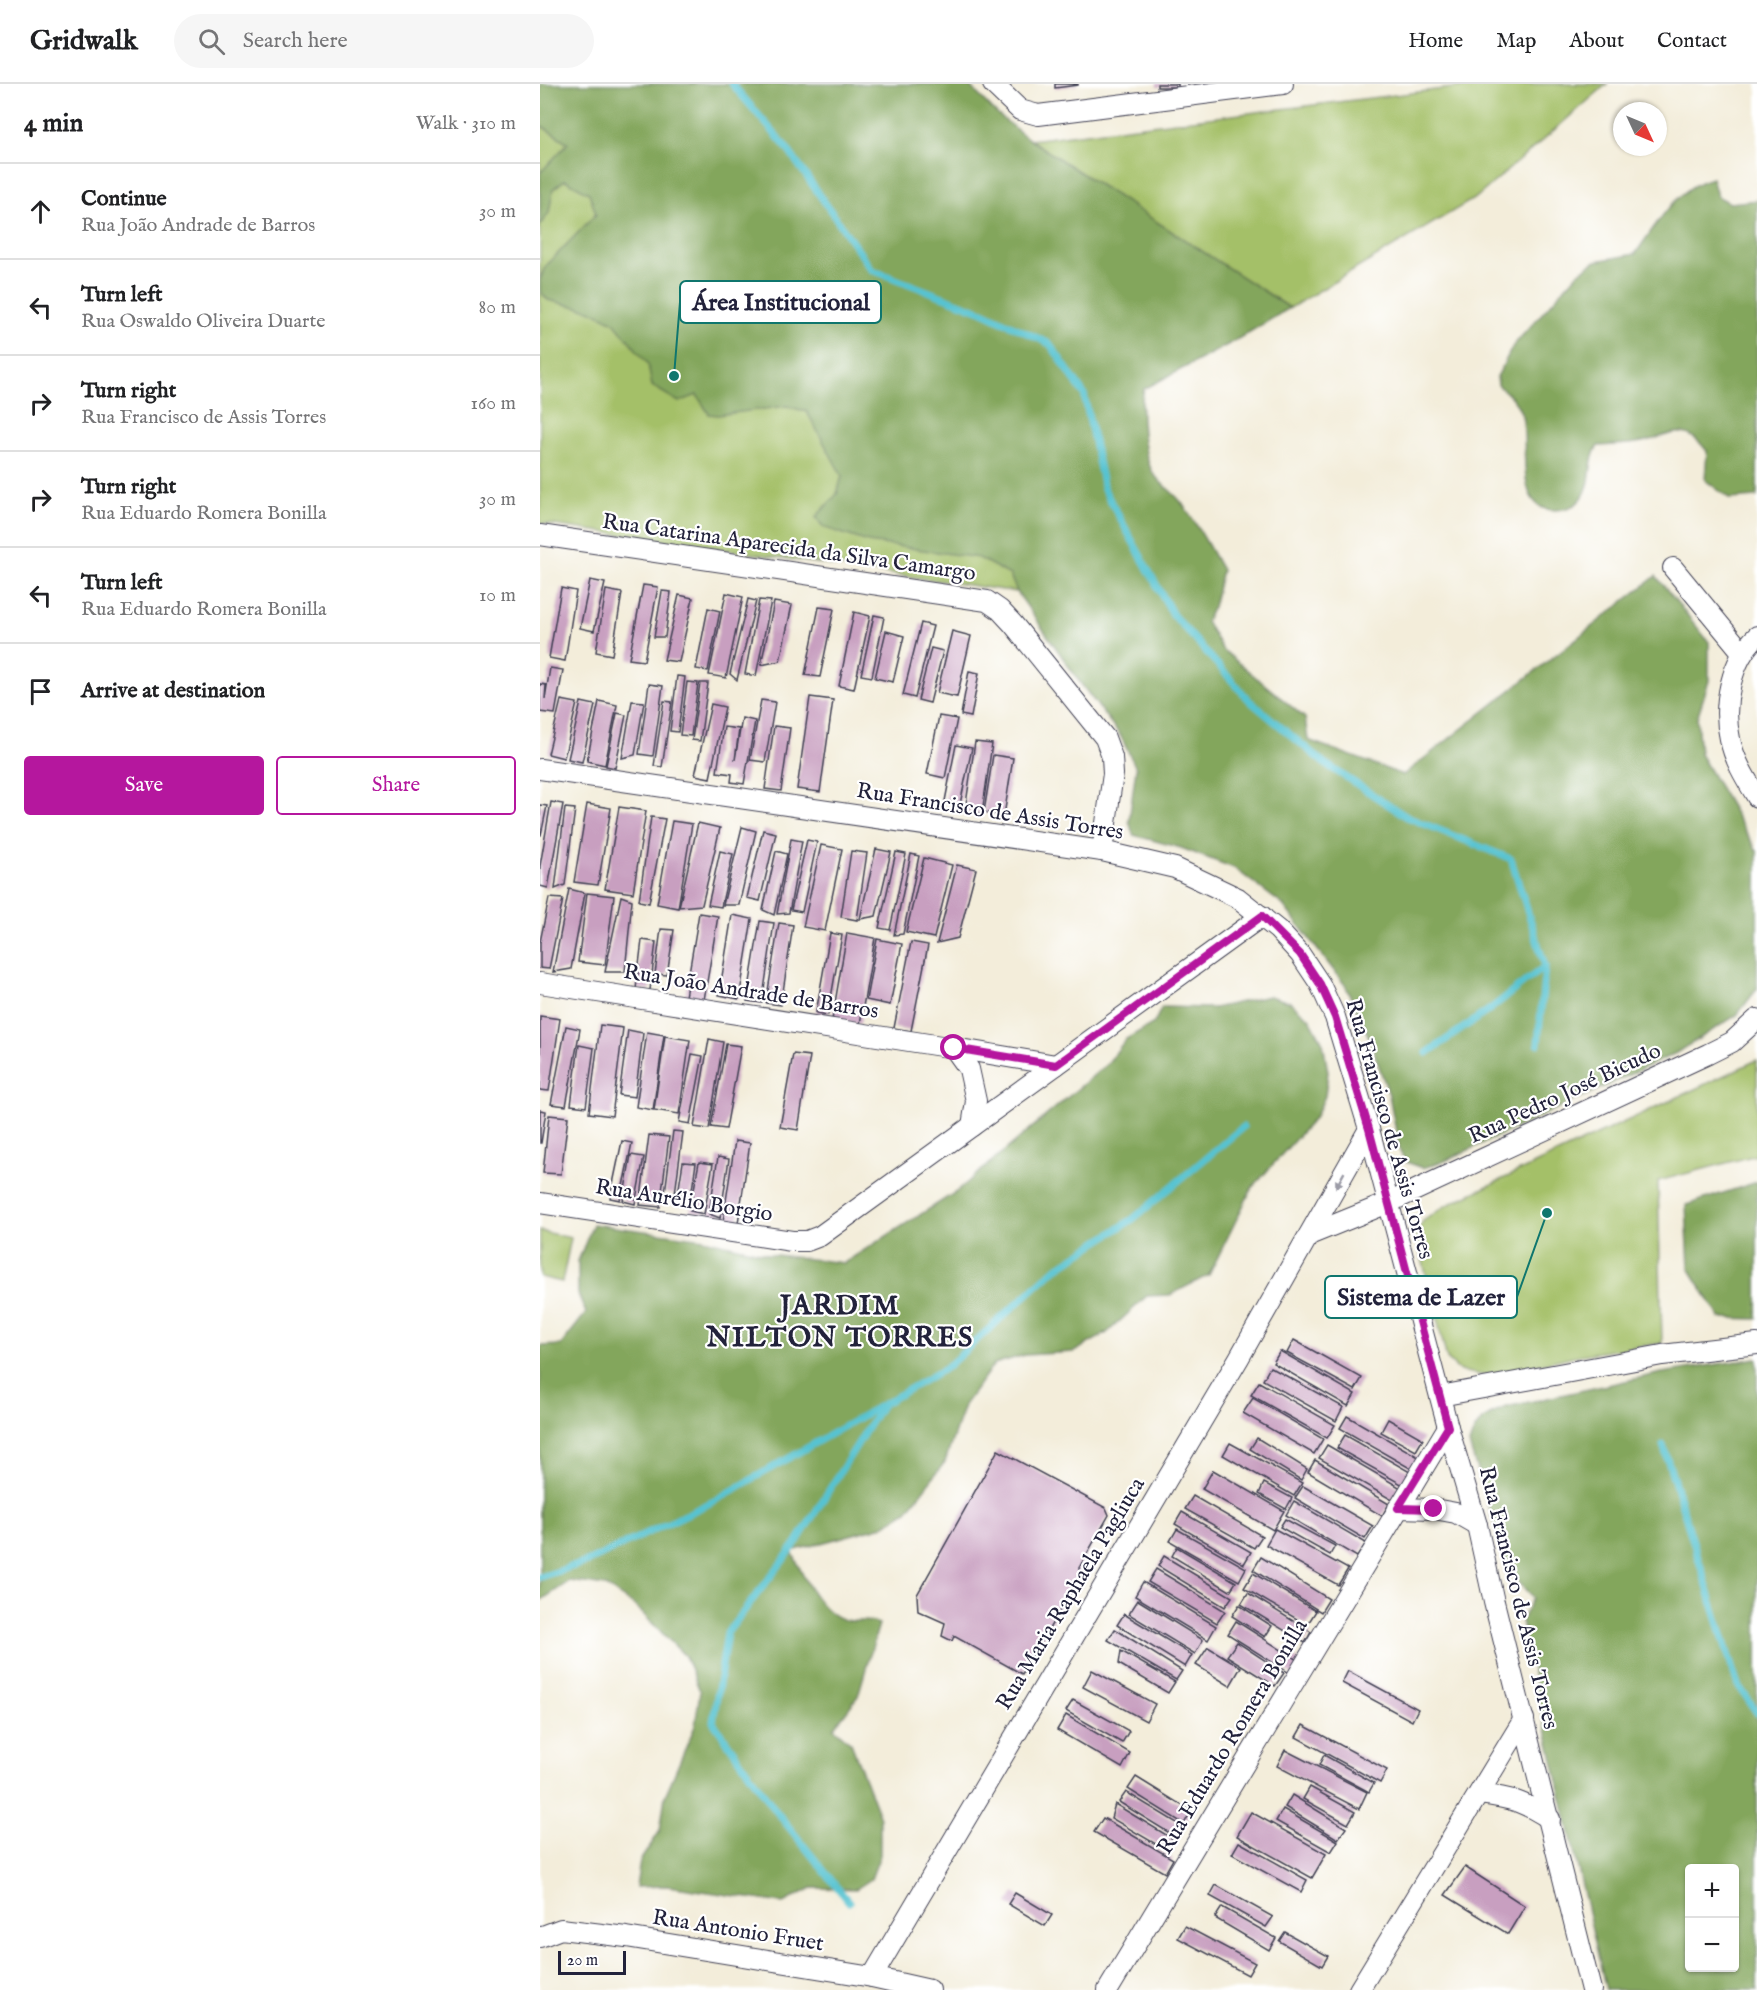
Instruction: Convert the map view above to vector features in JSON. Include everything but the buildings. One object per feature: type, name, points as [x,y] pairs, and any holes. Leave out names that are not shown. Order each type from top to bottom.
[{"type":"street","points":[[993,84],[1020,111],[1038,115],[1283,84]]},
{"type":"street","name":"Rua Catarina Aparecida da Silva Camargo","points":[[540,535],[987,601],[1000,610],[1105,738],[1112,757],[1113,774],[1102,851]]},
{"type":"street","points":[[1673,568],[1742,652]]},
{"type":"street","points":[[1757,636],[1742,652],[1736,664],[1727,714],[1730,739],[1739,766],[1757,797]]},
{"type":"street","name":"Rua Francisco de Assis Torres","points":[[540,769],[1102,851],[1175,868],[1238,898],[1262,916],[1300,954],[1320,984],[1335,1017],[1369,1129],[1448,1427],[1477,1525],[1494,1602],[1591,1990]]},
{"type":"street","points":[[972,1126],[1262,916]]},
{"type":"street","name":"Rua João Andrade de Barros","points":[[540,983],[1056,1065]]},
{"type":"street","name":"Rua Pedro José Bicudo","points":[[1388,1203],[1732,1042],[1757,1018]]},
{"type":"street","points":[[954,1048],[969,1069],[976,1101],[972,1126]]},
{"type":"street","name":"Rua Aurélio Borgio","points":[[540,1203],[792,1241],[807,1241],[820,1236],[972,1126]]},
{"type":"street","name":"Rua Maria Raphaela Pagliuca","points":[[872,1977],[1233,1368],[1369,1129]]},
{"type":"street","points":[[1309,1235],[1388,1203]]},
{"type":"street","points":[[1440,1396],[1662,1355],[1757,1344]]},
{"type":"street","name":"Rua Eduardo Romera Bonilla","points":[[1108,1990],[1448,1427]]},
{"type":"street","points":[[1398,1508],[1434,1509],[1456,1513],[1477,1525]]},
{"type":"street","points":[[1359,1990],[1524,1719]]},
{"type":"street","points":[[1479,1794],[1509,1798],[1529,1806],[1550,1819]]},
{"type":"street","name":"Rua Antonio Fruet","points":[[540,1937],[561,1929],[872,1977],[930,1990]]},
{"type":"green space","points":[[540,84],[968,84],[997,114],[1030,140],[1290,308],[1231,343],[1144,389],[1142,418],[1146,454],[1152,471],[1187,510],[1222,570],[1213,607],[1206,621],[1208,625],[1222,649],[1305,718],[1308,740],[1403,775],[1656,576],[1709,642],[1709,681],[1697,718],[1700,754],[1757,851],[1757,989],[1737,1015],[1676,1053],[1445,1161],[1423,1168],[1406,1162],[1400,1152],[1389,1095],[1368,1035],[1345,985],[1283,905],[1234,868],[1181,848],[1133,835],[1129,821],[1136,768],[1120,735],[1081,684],[1017,592],[1010,575],[979,558],[868,542],[823,527],[816,517],[837,494],[842,476],[807,412],[787,406],[718,415],[709,414],[697,395],[679,402],[652,386],[648,364],[614,322],[590,310],[548,300],[540,291],[540,280],[545,267],[596,214],[589,193],[565,180],[553,189],[549,213],[540,226],[540,173],[568,143],[540,125]]},
{"type":"green space","points":[[1484,84],[1607,84],[1477,197],[1290,308],[1030,140]]},
{"type":"green space","points":[[540,125],[605,165],[979,499],[1017,592],[540,523]]},
{"type":"green space","points":[[1712,178],[1717,196],[1730,203],[1757,200],[1757,497],[1730,499],[1705,480],[1707,451],[1690,435],[1674,433],[1636,443],[1598,446],[1593,458],[1586,492],[1582,498],[1573,506],[1562,509],[1541,507],[1532,498],[1527,486],[1524,425],[1521,413],[1515,401],[1498,385],[1497,377],[1513,346],[1578,273],[1596,261],[1635,254],[1677,199],[1699,183]]},
{"type":"green space","points":[[1269,996],[1290,1002],[1310,1019],[1323,1043],[1328,1072],[1325,1096],[1316,1116],[1252,1188],[1209,1275],[1170,1295],[1147,1296],[1107,1333],[1074,1352],[1025,1355],[994,1364],[964,1405],[945,1462],[907,1511],[883,1526],[792,1551],[811,1590],[825,1608],[842,1619],[879,1624],[858,1696],[834,1728],[851,1743],[880,1818],[880,1855],[871,1879],[856,1889],[812,1888],[783,1903],[668,1886],[636,1887],[640,1861],[660,1831],[665,1796],[695,1726],[700,1691],[685,1656],[635,1606],[605,1586],[570,1581],[540,1601],[540,1346],[561,1345],[586,1313],[578,1294],[578,1261],[593,1224],[704,1239],[768,1254],[844,1263],[956,1192],[1107,1064],[1126,1039],[1154,1023],[1162,1007],[1214,1008]]},
{"type":"green space","points":[[1757,1060],[1757,1155],[1658,1181],[1662,1343],[1575,1356],[1502,1373],[1481,1375],[1460,1371],[1447,1359],[1416,1234],[1423,1221],[1447,1205]]},
{"type":"green space","points":[[1757,1182],[1757,1319],[1720,1318],[1689,1268],[1686,1205]]},
{"type":"green space","points":[[540,1231],[571,1238],[562,1282],[540,1277]]},
{"type":"green space","points":[[1757,1358],[1757,1990],[1606,1990],[1521,1621],[1533,1598],[1508,1570],[1469,1444],[1482,1420],[1506,1407],[1662,1373]]},
{"type":"waterway","points":[[732,84],[786,147],[872,270],[983,312],[1050,344],[1084,394],[1104,489],[1173,615],[1250,701],[1324,763],[1407,817],[1511,859],[1545,966],[1538,1044]]},
{"type":"waterway","points":[[1427,1053],[1489,1010],[1545,966]]},
{"type":"waterway","points":[[540,1577],[587,1562],[714,1501],[946,1368],[1054,1270],[1133,1219],[1243,1127]]},
{"type":"waterway","points":[[849,1902],[776,1811],[713,1722],[727,1633],[795,1545],[881,1406]]},
{"type":"waterway","points":[[1663,1445],[1737,1683],[1757,1713]]},
{"type":"place","name":"Área Institucional","points":[[674,376]]},
{"type":"place","name":"Sistema de Lazer","points":[[1547,1213]]},
{"type":"district","name":"JARDIM NILTON TORRES","points":[[840,1322]]},
{"type":"route","points":[[954,1048],[1056,1065],[1262,916],[1278,930],[1300,954],[1320,984],[1335,1017],[1369,1129],[1448,1427],[1398,1508],[1434,1509]]}]
